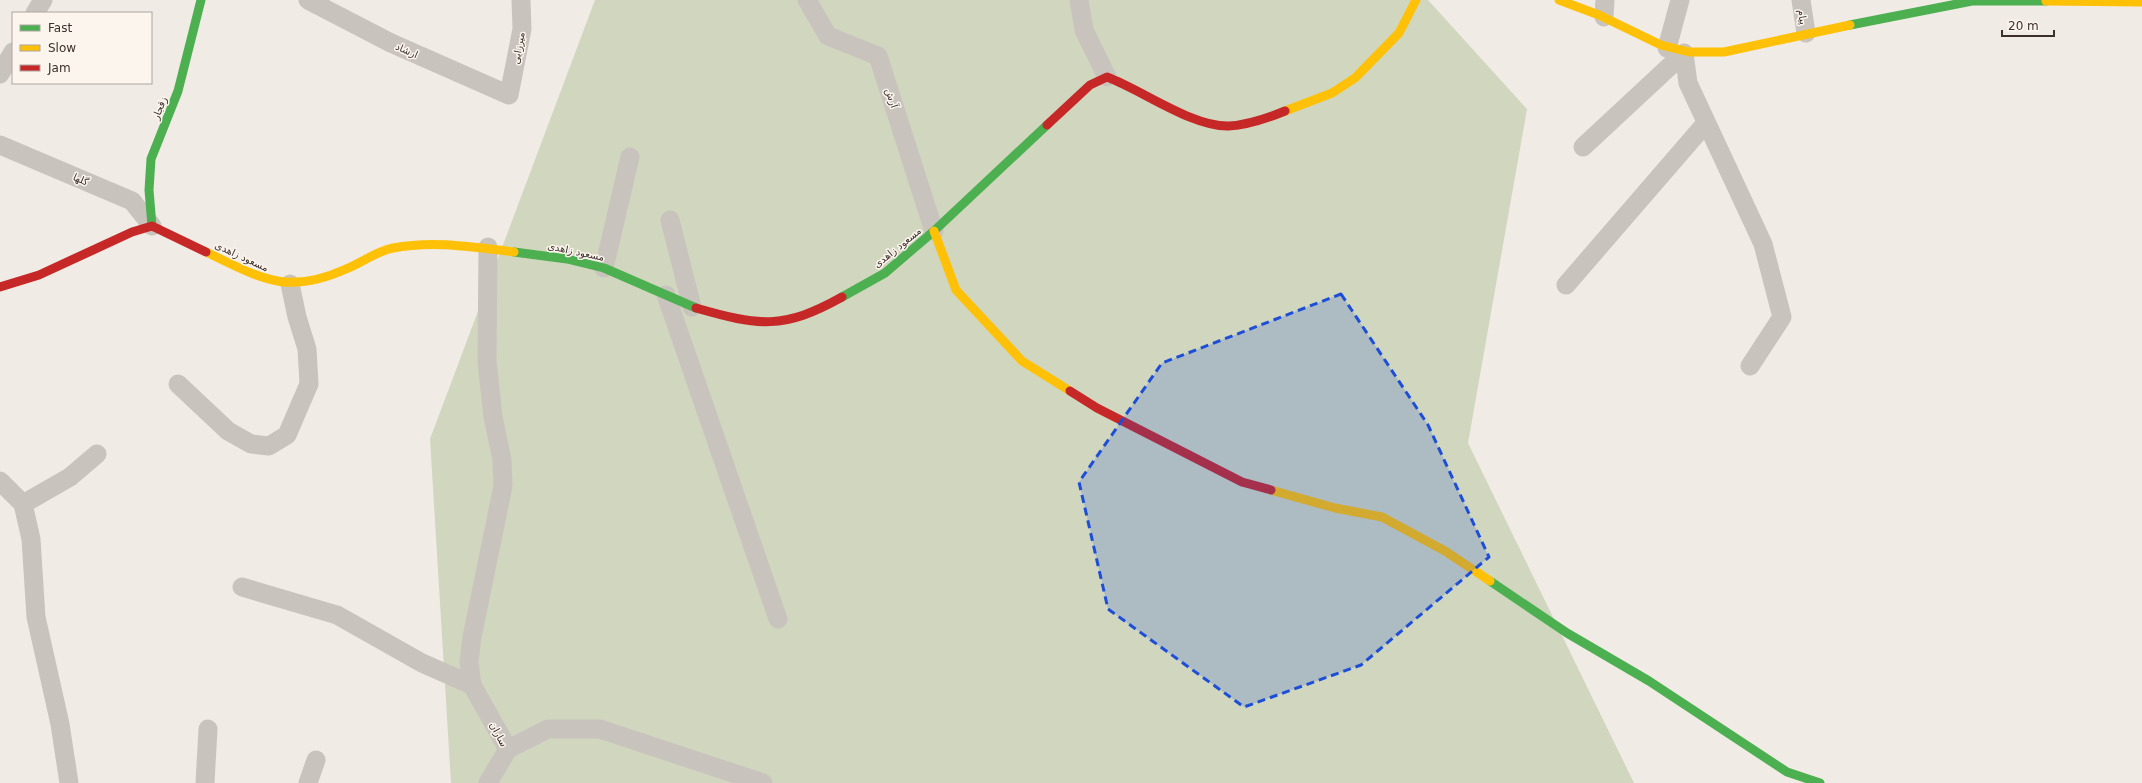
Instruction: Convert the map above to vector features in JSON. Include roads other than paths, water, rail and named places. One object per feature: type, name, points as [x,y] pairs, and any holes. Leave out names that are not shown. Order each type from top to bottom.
[{"type":"street","points":[[37,12],[43,0]]},
{"type":"street","name":"زقجار","points":[[152,226],[149,190],[151,159],[178,91],[201,0]]},
{"type":"street","name":"ارشاد","points":[[308,0],[391,42],[509,95]]},
{"type":"street","name":"میرزایی","points":[[509,95],[522,29],[521,0]]},
{"type":"street","name":"آرش","points":[[807,0],[828,36],[878,56],[934,231]]},
{"type":"street","points":[[1079,0],[1084,30],[1107,77],[1126,83],[1191,117],[1218,126],[1249,123],[1274,116],[1344,86],[1397,36],[1416,0]]},
{"type":"street","points":[[1558,0],[1605,8],[1676,50],[1703,54],[1724,52],[1806,33],[1972,1],[2142,2]]},
{"type":"street","points":[[1680,0],[1676,50],[1688,83],[1763,244],[1782,317],[1750,366]]},
{"type":"street","name":"پیام","points":[[1801,0],[1806,33]]},
{"type":"street","points":[[1583,147],[1676,50]]},
{"type":"street","points":[[0,74],[12,54]]},
{"type":"street","name":"مسعود زاهدی","points":[[152,226],[264,279],[290,284],[313,282],[345,270],[391,248],[424,244],[488,247],[567,258],[604,268],[692,307],[749,322],[781,322],[815,312],[886,273],[934,231],[1090,85],[1107,77]]},
{"type":"street","points":[[1566,285],[1706,123]]},
{"type":"street","name":"گلها","points":[[0,146],[132,201],[152,226]]},
{"type":"street","points":[[604,268],[630,157]]},
{"type":"street","points":[[670,220],[692,307]]},
{"type":"street","points":[[0,287],[31,277],[84,255],[139,228],[152,226]]},
{"type":"street","points":[[934,231],[956,290],[1022,361],[1097,408],[1242,482],[1335,508],[1382,517],[1445,551],[1567,633],[1649,681],[1787,772],[1820,783]]},
{"type":"street","points":[[472,685],[469,662],[472,637],[503,486],[502,460],[493,417],[487,361],[488,247]]},
{"type":"street","points":[[178,384],[228,431],[251,444],[269,446],[287,435],[308,384],[307,349],[296,317],[290,284]]},
{"type":"street","points":[[666,295],[778,619]]},
{"type":"street","points":[[22,504],[70,477],[97,454]]},
{"type":"street","points":[[0,481],[22,504],[31,538],[36,617],[60,724],[69,783]]},
{"type":"street","points":[[242,587],[338,615],[422,663],[472,685]]},
{"type":"street","name":"ساران","points":[[472,685],[508,749],[488,783]]},
{"type":"street","points":[[205,783],[208,729]]},
{"type":"street","points":[[508,749],[548,729],[600,729],[763,783]]},
{"type":"street","points":[[308,783],[316,760]]}]
